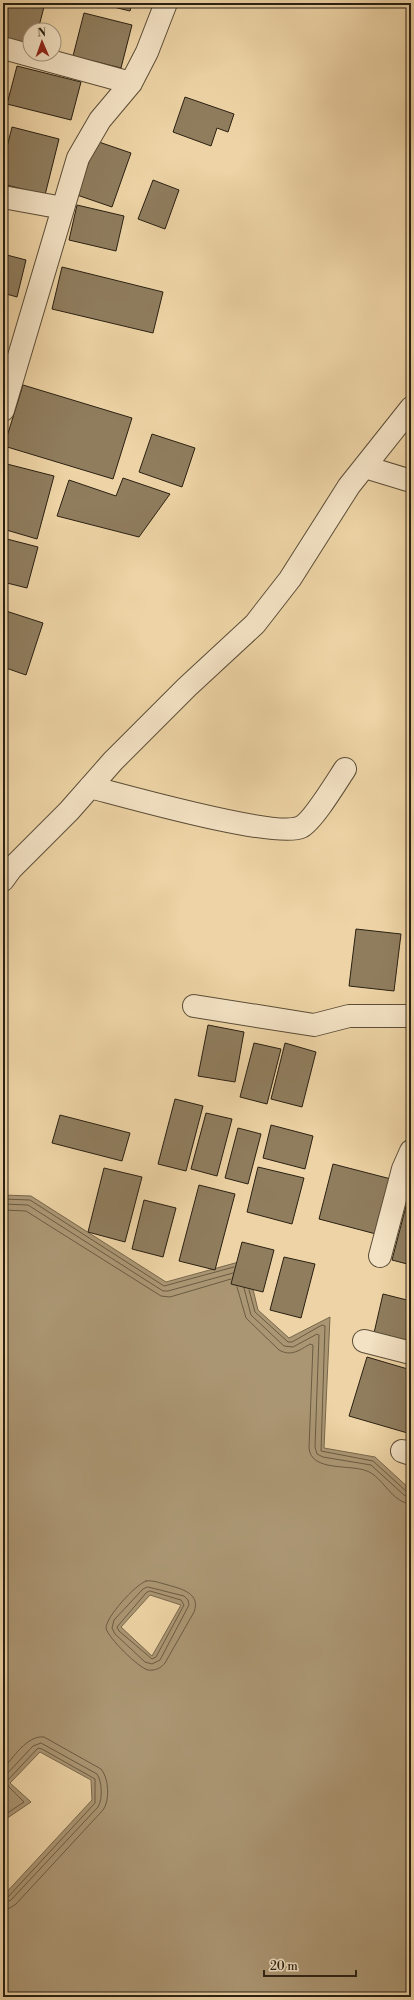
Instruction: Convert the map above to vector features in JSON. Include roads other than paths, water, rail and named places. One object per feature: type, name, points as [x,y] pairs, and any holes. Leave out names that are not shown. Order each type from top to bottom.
[{"type":"street","points":[[3,410],[78,158],[100,120],[131,83],[148,52],[166,3]]},
{"type":"street","points":[[3,48],[131,83]]},
{"type":"street","points":[[3,197],[63,208]]},
{"type":"street","points":[[3,880],[11,869],[69,811],[113,761],[187,687],[255,624],[290,579],[349,486],[411,408]]},
{"type":"street","points":[[365,467],[411,481]]},
{"type":"street","points":[[90,787],[224,820],[259,827],[286,829],[301,827],[310,819],[346,769]]},
{"type":"street","points":[[194,1006],[314,1025],[349,1016],[411,1016]]},
{"type":"street","points":[[380,1256],[404,1169],[411,1151]]},
{"type":"street","points":[[364,1341],[411,1353]]},
{"type":"water","points":[[3,1195],[31,1196],[166,1282],[246,1260],[258,1310],[289,1338],[330,1317],[324,1448],[375,1457],[411,1490],[411,1997],[6,1997],[3,1994],[3,1896],[92,1800],[91,1780],[40,1752],[10,1783],[31,1802],[3,1821]],"holes":[[[150,1595],[181,1605],[152,1656],[121,1627]]]}]
